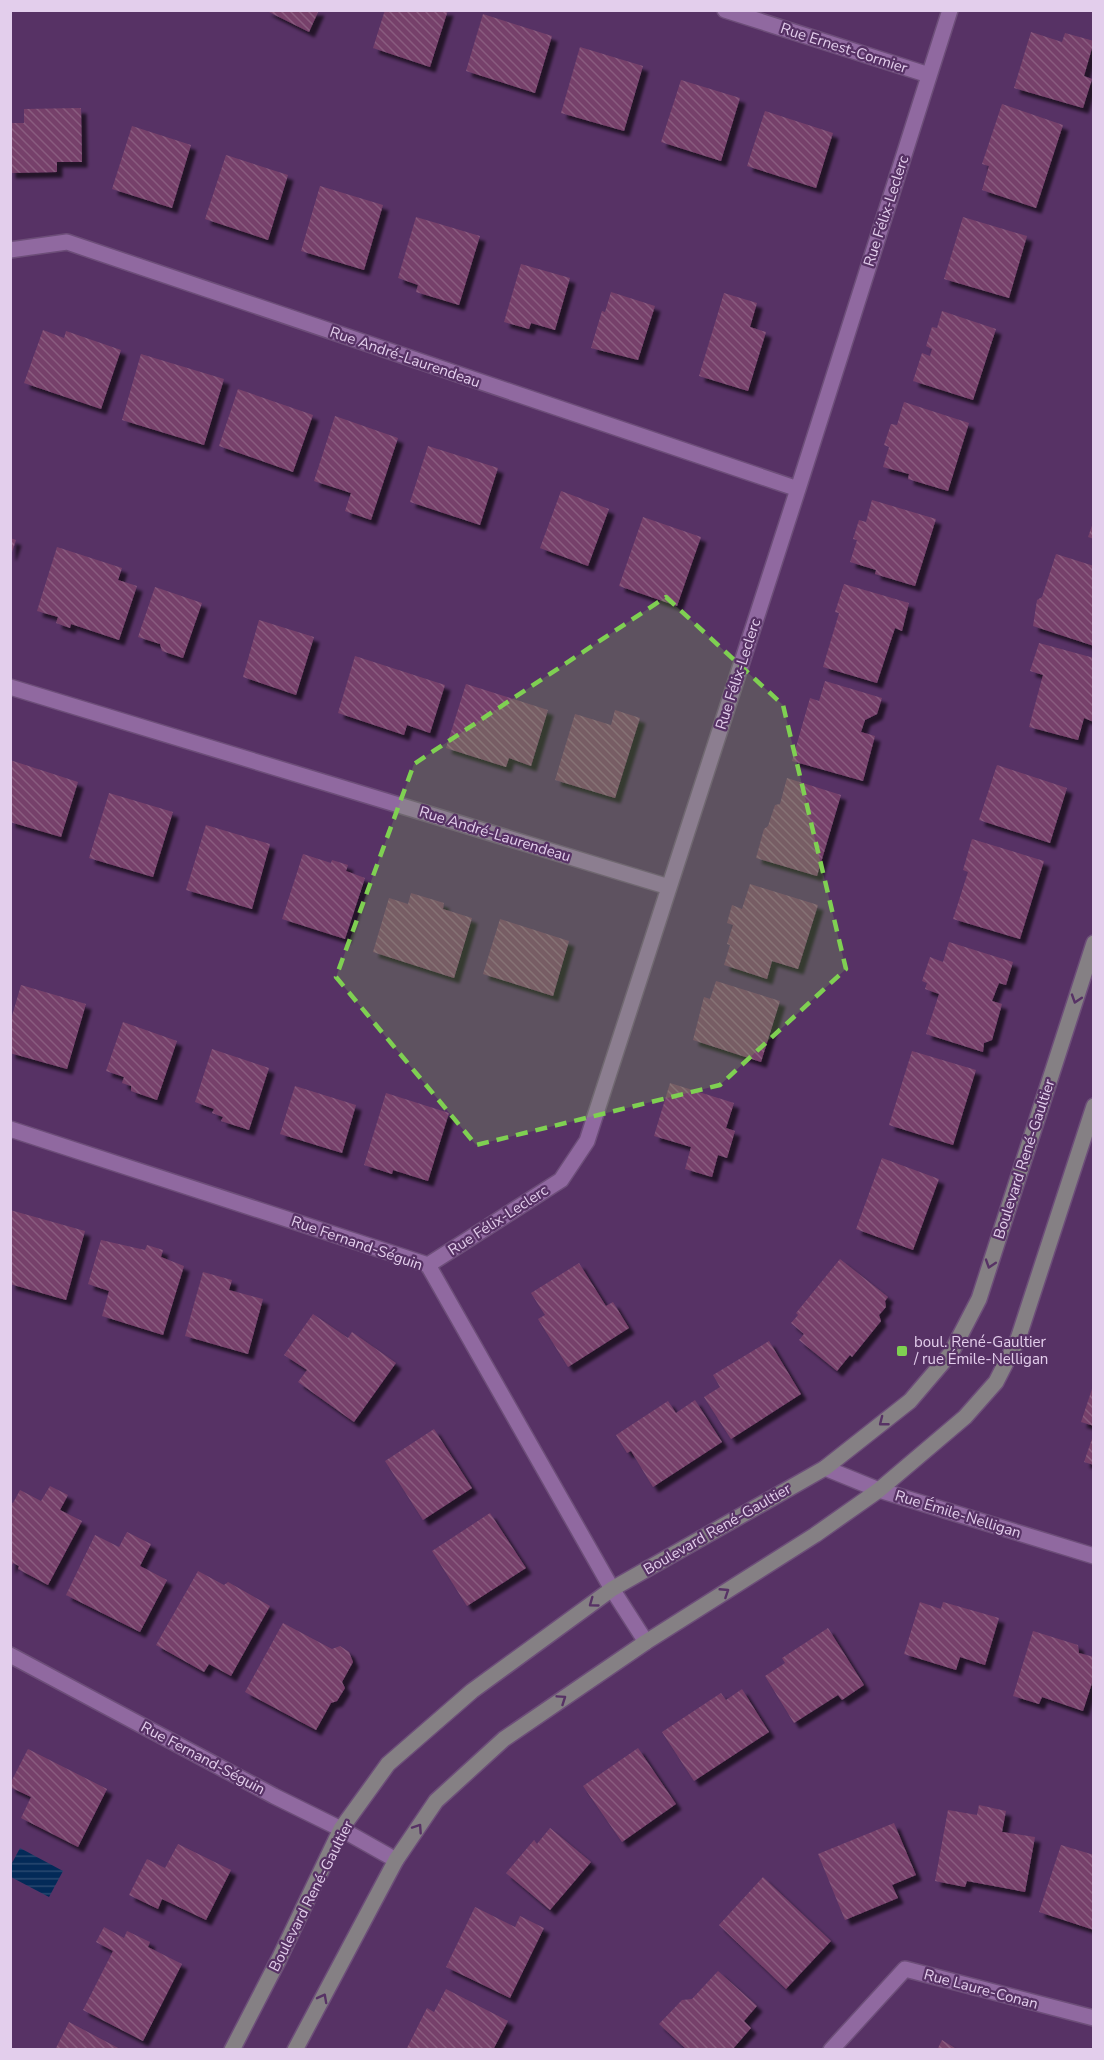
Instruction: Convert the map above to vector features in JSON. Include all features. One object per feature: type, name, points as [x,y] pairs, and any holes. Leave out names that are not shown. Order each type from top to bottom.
[{"type":"street","name":"Rue Ernest-Cormier","points":[[725,10],[929,75]]},
{"type":"street","name":"Rue Félix-Leclerc","points":[[428,1265],[561,1180],[587,1141],[950,10]]},
{"type":"street","name":"Rue André-Laurendeau","points":[[10,250],[67,242],[798,489]]},
{"type":"street","name":"Rue André-Laurendeau","points":[[10,687],[669,886]]},
{"type":"street","name":"Boulevard René-Gaultier","points":[[232,2049],[279,1959],[341,1829],[388,1764],[472,1691],[612,1589],[825,1468],[910,1401],[951,1353],[979,1299],[1094,943]]},
{"type":"street","points":[[295,2049],[396,1860],[436,1801],[504,1739],[646,1642],[814,1535],[879,1490],[965,1417],[996,1382],[1018,1339],[1094,1106]]},
{"type":"street","name":"Rue Fernand-Séguin","points":[[10,1130],[428,1265],[612,1589],[646,1642]]},
{"type":"street","name":"Rue Émile-Nelligan","points":[[825,1468],[879,1490],[1094,1556]]},
{"type":"street","name":"Rue Fernand-Séguin","points":[[10,1655],[396,1860]]},
{"type":"street","name":"Rue Laure-Conan","points":[[831,2049],[905,1969],[1094,2018]]},
{"type":"highlighted area","points":[[666,597],[783,705],[846,969],[720,1085],[476,1145],[336,977],[414,764]]},
{"type":"water","points":[[20,1848],[63,1871],[49,1897],[11,1877],[11,1865]]},
{"type":"building","points":[[265,10],[319,10],[309,32]]},
{"type":"building","points":[[385,10],[448,10],[430,67],[373,48]]},
{"type":"building","points":[[483,14],[552,36],[535,93],[466,71]]},
{"type":"building","points":[[1031,32],[1062,42],[1065,33],[1094,41],[1084,76],[1092,79],[1083,108],[1014,88]]},
{"type":"building","points":[[580,47],[643,66],[624,131],[561,113]]},
{"type":"building","points":[[681,80],[740,98],[721,161],[661,142]]},
{"type":"building","points":[[1002,104],[1063,125],[1036,208],[982,190],[989,166],[982,164]]},
{"type":"building","points":[[81,108],[82,162],[57,162],[57,172],[10,173],[10,123],[24,123],[24,109]]},
{"type":"building","points":[[765,111],[833,133],[816,188],[747,166]]},
{"type":"building","points":[[132,126],[191,145],[172,208],[112,189]]},
{"type":"building","points":[[226,155],[288,175],[268,240],[205,219]]},
{"type":"building","points":[[320,186],[383,205],[364,270],[301,251]]},
{"type":"building","points":[[416,217],[480,236],[459,305],[416,292],[418,285],[398,278]]},
{"type":"building","points":[[963,217],[1027,236],[1009,298],[944,279]]},
{"type":"building","points":[[521,264],[570,278],[555,330],[531,323],[529,329],[504,322]]},
{"type":"building","points":[[611,292],[655,306],[638,360],[591,348],[602,311],[605,312]]},
{"type":"building","points":[[724,293],[757,303],[750,327],[766,332],[748,391],[699,376]]},
{"type":"building","points":[[942,311],[996,329],[973,400],[913,381],[922,353],[930,356],[932,349],[926,346],[932,327],[937,328]]},
{"type":"building","points":[[43,330],[64,338],[66,331],[121,350],[101,409],[24,383]]},
{"type":"building","points":[[141,354],[224,379],[204,445],[122,420]]},
{"type":"building","points":[[238,389],[313,415],[293,472],[219,446]]},
{"type":"building","points":[[904,402],[969,423],[948,491],[908,479],[909,474],[883,467],[889,447],[884,445],[891,424],[897,425]]},
{"type":"building","points":[[335,416],[398,438],[371,520],[345,511],[351,493],[314,481]]},
{"type":"building","points":[[428,446],[498,468],[480,525],[410,502]]},
{"type":"building","points":[[561,491],[609,509],[588,566],[540,548]]},
{"type":"building","points":[[872,500],[936,519],[915,586],[875,574],[876,570],[850,562],[857,540],[853,539],[859,520],[866,522]]},
{"type":"building","points":[[643,517],[701,537],[677,606],[619,586]]},
{"type":"building","points":[[1094,520],[1094,539],[1088,537]]},
{"type":"building","points":[[10,538],[16,540],[11,555],[10,555]]},
{"type":"building","points":[[57,547],[122,568],[118,580],[137,586],[119,640],[71,624],[70,628],[56,623],[58,617],[37,611]]},
{"type":"building","points":[[1056,554],[1094,566],[1094,646],[1033,626],[1037,600],[1042,597]]},
{"type":"building","points":[[844,584],[909,603],[902,631],[895,628],[877,683],[823,667],[839,613],[835,612]]},
{"type":"building","points":[[155,587],[202,603],[183,658],[162,651],[160,644],[138,637]]},
{"type":"building","points":[[259,620],[314,637],[296,695],[243,677]]},
{"type":"building","points":[[1039,643],[1094,658],[1094,722],[1084,718],[1078,740],[1029,727],[1043,675],[1030,671]]},
{"type":"building","points":[[355,656],[445,685],[430,733],[407,725],[404,735],[338,713]]},
{"type":"building","points":[[825,681],[882,698],[877,714],[865,720],[861,732],[875,736],[863,781],[792,761],[810,698],[819,701]]},
{"type":"building","points":[[466,684],[548,710],[531,766],[509,758],[506,767],[446,748]]},
{"type":"building","points":[[615,710],[640,718],[615,798],[555,780],[575,714],[611,725]]},
{"type":"building","points":[[10,760],[78,782],[61,837],[10,822]]},
{"type":"building","points":[[997,765],[1067,788],[1050,843],[979,820]]},
{"type":"building","points":[[787,778],[841,795],[817,876],[756,858],[764,829],[768,826],[775,805],[780,804]]},
{"type":"building","points":[[109,793],[173,812],[153,877],[89,858]]},
{"type":"building","points":[[206,825],[270,844],[252,909],[186,890]]},
{"type":"building","points":[[972,839],[1044,861],[1020,939],[953,919],[968,872],[963,870]]},
{"type":"building","points":[[303,854],[331,863],[332,860],[348,865],[346,871],[365,878],[345,939],[282,919]]},
{"type":"building","points":[[750,884],[818,905],[798,969],[772,961],[767,979],[724,965],[733,925],[727,923],[732,905],[742,909]]},
{"type":"building","points":[[411,893],[444,903],[443,909],[472,918],[454,978],[373,952],[389,898],[408,904]]},
{"type":"building","points":[[500,919],[569,941],[553,996],[483,974]]},
{"type":"building","points":[[949,942],[1013,962],[1006,985],[999,983],[992,1001],[1002,1004],[992,1040],[984,1043],[983,1052],[926,1034],[939,994],[925,989],[927,983],[922,981],[930,957],[943,962]]},
{"type":"building","points":[[716,981],[780,1001],[761,1062],[693,1040],[704,997],[710,999]]},
{"type":"building","points":[[21,985],[86,1004],[67,1069],[10,1053],[10,1023]]},
{"type":"building","points":[[123,1022],[177,1041],[157,1100],[131,1091],[131,1086],[122,1083],[124,1077],[106,1071]]},
{"type":"building","points":[[212,1049],[269,1068],[249,1130],[221,1121],[223,1117],[212,1113],[214,1109],[195,1102]]},
{"type":"building","points":[[912,1051],[976,1070],[953,1145],[889,1125]]},
{"type":"building","points":[[670,1083],[734,1103],[726,1128],[735,1131],[727,1158],[718,1155],[712,1177],[685,1169],[691,1147],[654,1136]]},
{"type":"building","points":[[295,1086],[356,1105],[342,1153],[280,1134]]},
{"type":"building","points":[[386,1093],[449,1113],[428,1181],[393,1170],[392,1174],[364,1165]]},
{"type":"building","points":[[882,1158],[939,1179],[913,1250],[856,1229]]},
{"type":"building","points":[[10,1210],[85,1231],[66,1300],[10,1284],[12,1259],[10,1258]]},
{"type":"building","points":[[101,1240],[145,1250],[147,1245],[163,1250],[161,1257],[184,1266],[163,1335],[102,1316],[109,1291],[88,1284]]},
{"type":"building","points":[[840,1259],[888,1297],[885,1301],[886,1307],[879,1315],[881,1321],[852,1357],[850,1355],[837,1371],[799,1340],[804,1334],[791,1323],[798,1315],[796,1313]]},
{"type":"building","points":[[579,1263],[606,1306],[613,1302],[629,1328],[568,1367],[538,1319],[545,1315],[531,1293]]},
{"type":"building","points":[[203,1272],[232,1280],[229,1290],[263,1299],[248,1354],[185,1336]]},
{"type":"building","points":[[313,1314],[348,1338],[352,1332],[396,1363],[354,1422],[298,1382],[307,1370],[284,1355]]},
{"type":"building","points":[[769,1341],[801,1394],[731,1439],[704,1397],[720,1387],[713,1375]]},
{"type":"building","points":[[1094,1383],[1094,1426],[1081,1422]]},
{"type":"building","points":[[695,1400],[722,1442],[653,1487],[631,1451],[627,1453],[616,1435],[668,1401],[676,1413]]},
{"type":"building","points":[[434,1429],[472,1488],[423,1520],[385,1461]]},
{"type":"building","points":[[1094,1433],[1094,1465],[1084,1462]]},
{"type":"building","points":[[50,1486],[68,1495],[60,1510],[82,1521],[48,1585],[18,1569],[19,1566],[13,1563],[10,1569],[10,1502],[13,1503],[20,1490],[41,1501]]},
{"type":"building","points":[[490,1513],[526,1568],[467,1606],[432,1551]]},
{"type":"building","points":[[127,1532],[151,1544],[140,1566],[167,1580],[140,1632],[66,1595],[95,1535],[119,1547]]},
{"type":"building","points":[[198,1571],[224,1585],[228,1582],[270,1606],[231,1676],[209,1664],[204,1672],[156,1645]]},
{"type":"building","points":[[920,1602],[941,1609],[943,1602],[999,1618],[985,1665],[960,1657],[956,1670],[904,1654]]},
{"type":"building","points":[[283,1623],[332,1649],[340,1646],[349,1652],[353,1662],[342,1682],[345,1688],[337,1701],[331,1703],[316,1730],[245,1692]]},
{"type":"building","points":[[828,1628],[864,1685],[842,1700],[838,1695],[794,1723],[765,1676],[785,1663],[782,1658]]},
{"type":"building","points":[[1033,1631],[1078,1645],[1079,1653],[1094,1657],[1094,1677],[1083,1711],[1042,1697],[1039,1704],[1013,1696]]},
{"type":"building","points":[[742,1689],[769,1732],[694,1781],[662,1732],[721,1693],[726,1700]]},
{"type":"building","points":[[638,1748],[676,1804],[622,1842],[583,1786]]},
{"type":"building","points":[[28,1749],[107,1789],[78,1847],[21,1818],[31,1797],[10,1787],[10,1784]]},
{"type":"building","points":[[979,1805],[1006,1811],[1002,1832],[1035,1837],[1025,1892],[967,1881],[965,1887],[935,1881],[948,1810],[977,1815]]},
{"type":"building","points":[[894,1823],[916,1875],[892,1885],[898,1898],[845,1920],[818,1854]]},
{"type":"building","points":[[550,1828],[591,1862],[550,1910],[506,1873],[534,1840],[537,1844]]},
{"type":"building","points":[[178,1844],[231,1870],[206,1920],[162,1899],[158,1909],[129,1895],[147,1859],[165,1868]]},
{"type":"building","points":[[1061,1845],[1094,1855],[1094,1930],[1039,1912]]},
{"type":"building","points":[[763,1877],[831,1941],[786,1989],[719,1925]]},
{"type":"building","points":[[475,1907],[515,1927],[520,1916],[544,1928],[510,1998],[446,1967]]},
{"type":"building","points":[[104,1927],[124,1938],[127,1931],[150,1942],[148,1947],[182,1964],[143,2041],[83,2010],[113,1951],[96,1942]]},
{"type":"building","points":[[718,1971],[757,2006],[744,2021],[751,2028],[732,2050],[687,2050],[659,2024],[682,2000],[692,1999]]},
{"type":"building","points":[[446,1989],[508,2021],[493,2050],[406,2050],[427,2008],[434,2012]]},
{"type":"building","points":[[69,2022],[122,2050],[55,2050]]},
{"type":"building","points":[[942,2040],[958,2050],[937,2050]]},
{"type":"place","name":"boul. René-Gaultier / rue Émile-Nelligan","points":[[902,1351]]}]
